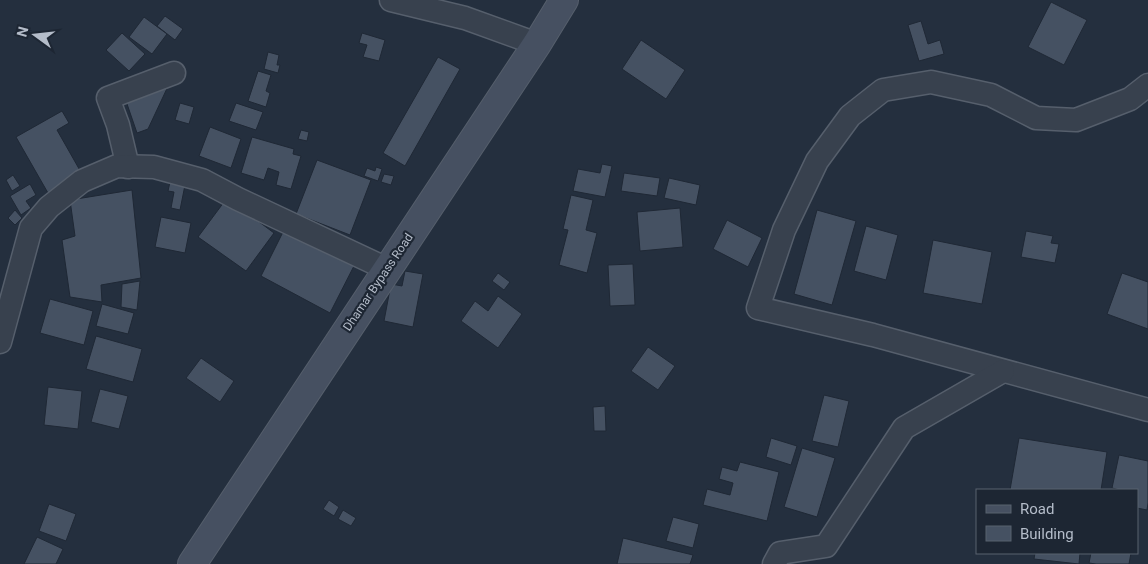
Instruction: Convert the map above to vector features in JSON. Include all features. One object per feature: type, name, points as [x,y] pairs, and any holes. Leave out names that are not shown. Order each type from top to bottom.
[{"type":"main road","name":"Dhamar Bypass Road","points":[[192,564],[537,44],[564,0]]},
{"type":"street","points":[[391,0],[465,18],[537,44]]},
{"type":"street","points":[[128,167],[118,125],[108,98],[174,73]]},
{"type":"street","points":[[1148,85],[1130,99],[1076,120],[1036,118],[991,95],[931,82],[883,90],[850,116],[817,161],[784,230],[758,308],[873,335],[1148,410]]},
{"type":"street","points":[[0,342],[30,228],[49,206],[82,181],[117,166],[154,167],[202,180],[238,199],[387,269]]},
{"type":"street","points":[[774,564],[780,553],[826,546],[904,428],[1003,371]]},
{"type":"building","points":[[1051,2],[1087,20],[1064,65],[1028,47]]},
{"type":"building","points":[[165,16],[183,29],[175,40],[157,26]]},
{"type":"building","points":[[144,17],[167,34],[152,54],[129,37]]},
{"type":"building","points":[[921,21],[928,44],[940,40],[944,54],[919,61],[908,25]]},
{"type":"building","points":[[122,33],[145,54],[129,71],[106,50]]},
{"type":"building","points":[[362,33],[385,40],[379,61],[363,57],[367,45],[359,43]]},
{"type":"building","points":[[641,40],[685,70],[666,99],[622,69]]},
{"type":"building","points":[[268,52],[279,55],[277,65],[280,65],[278,73],[264,69]]},
{"type":"building","points":[[438,57],[460,69],[405,166],[383,153]]},
{"type":"building","points":[[258,71],[271,75],[266,91],[270,93],[266,107],[248,101]]},
{"type":"building","points":[[170,82],[148,129],[137,133],[126,101]]},
{"type":"building","points":[[180,103],[194,107],[189,124],[175,120]]},
{"type":"building","points":[[236,103],[263,112],[256,130],[229,121]]},
{"type":"building","points":[[62,111],[69,123],[57,130],[82,174],[48,193],[16,137]]},
{"type":"building","points":[[210,127],[241,139],[231,168],[199,156]]},
{"type":"building","points":[[301,130],[309,132],[307,141],[298,139]]},
{"type":"building","points":[[252,137],[294,149],[293,154],[301,156],[291,189],[276,185],[279,172],[268,168],[264,180],[241,173]]},
{"type":"building","points":[[317,160],[371,180],[350,235],[296,214]]},
{"type":"building","points":[[602,164],[612,166],[605,197],[573,191],[578,169],[600,173]]},
{"type":"building","points":[[376,167],[382,169],[378,181],[364,176],[367,168],[375,171]]},
{"type":"building","points":[[624,173],[660,178],[657,196],[621,191]]},
{"type":"building","points":[[384,174],[394,176],[391,185],[381,182]]},
{"type":"building","points":[[13,175],[20,186],[12,191],[6,180]]},
{"type":"building","points":[[669,178],[700,185],[696,205],[664,198]]},
{"type":"building","points":[[170,182],[185,185],[180,210],[171,208],[174,192],[168,191]]},
{"type":"building","points":[[30,184],[36,195],[26,201],[31,208],[21,215],[10,196]]},
{"type":"building","points":[[132,190],[141,278],[101,285],[102,302],[70,297],[62,240],[75,236],[70,200]]},
{"type":"building","points":[[571,195],[593,200],[586,230],[597,233],[587,273],[559,265],[568,230],[563,229]]},
{"type":"building","points":[[227,198],[274,233],[246,271],[198,237]]},
{"type":"building","points":[[680,208],[683,247],[640,251],[637,212]]},
{"type":"building","points":[[15,210],[22,218],[15,225],[8,218]]},
{"type":"building","points":[[817,210],[856,221],[832,305],[794,294]]},
{"type":"building","points":[[161,217],[191,223],[185,253],[155,247]]},
{"type":"building","points":[[727,220],[762,238],[748,267],[713,249]]},
{"type":"building","points":[[286,226],[356,262],[330,313],[261,276]]},
{"type":"building","points":[[866,226],[898,235],[886,280],[854,271]]},
{"type":"building","points":[[1026,231],[1053,236],[1051,243],[1059,244],[1055,263],[1021,257]]},
{"type":"building","points":[[933,240],[992,252],[982,304],[923,293]]},
{"type":"building","points":[[633,264],[635,305],[610,306],[608,265]]},
{"type":"building","points":[[405,271],[423,274],[413,327],[384,321],[391,284],[402,286]]},
{"type":"building","points":[[498,273],[510,282],[504,290],[492,281]]},
{"type":"building","points":[[1122,273],[1148,282],[1148,329],[1107,314]]},
{"type":"building","points":[[140,281],[137,310],[121,307],[122,284]]},
{"type":"building","points":[[498,296],[522,314],[498,348],[461,321],[475,301],[488,311]]},
{"type":"building","points":[[50,299],[93,311],[84,345],[40,333]]},
{"type":"building","points":[[102,304],[134,313],[128,334],[96,326]]},
{"type":"building","points":[[96,336],[142,349],[133,382],[86,369]]},
{"type":"building","points":[[648,347],[675,366],[658,390],[631,371]]},
{"type":"building","points":[[201,358],[234,381],[220,402],[186,378]]},
{"type":"building","points":[[48,387],[82,391],[78,429],[44,425]]},
{"type":"building","points":[[100,389],[128,396],[119,429],[91,422]]},
{"type":"building","points":[[824,395],[849,401],[838,447],[812,441]]},
{"type":"building","points":[[605,406],[606,431],[594,431],[593,407]]},
{"type":"building","points":[[771,438],[797,446],[791,465],[766,457]]},
{"type":"building","points":[[1019,438],[1107,452],[1101,489],[1010,489]]},
{"type":"building","points":[[802,448],[835,458],[817,517],[784,507]]},
{"type":"building","points":[[1119,455],[1148,461],[1147,510],[1138,508],[1138,489],[1112,488]]},
{"type":"building","points":[[740,462],[779,472],[767,521],[703,505],[707,489],[730,495],[733,483],[719,479],[722,467],[737,471]]},
{"type":"building","points":[[329,500],[339,507],[334,516],[323,509]]},
{"type":"building","points":[[49,504],[76,514],[66,541],[39,531]]},
{"type":"building","points":[[343,510],[356,518],[351,526],[338,519]]},
{"type":"building","points":[[673,517],[699,524],[693,548],[666,541]]},
{"type":"building","points":[[37,537],[63,549],[56,564],[24,564]]},
{"type":"building","points":[[623,538],[693,555],[690,564],[617,564]]},
{"type":"building","points":[[1035,554],[1080,554],[1079,564],[1034,559]]},
{"type":"building","points":[[1091,554],[1131,554],[1129,564],[1089,563]]}]
